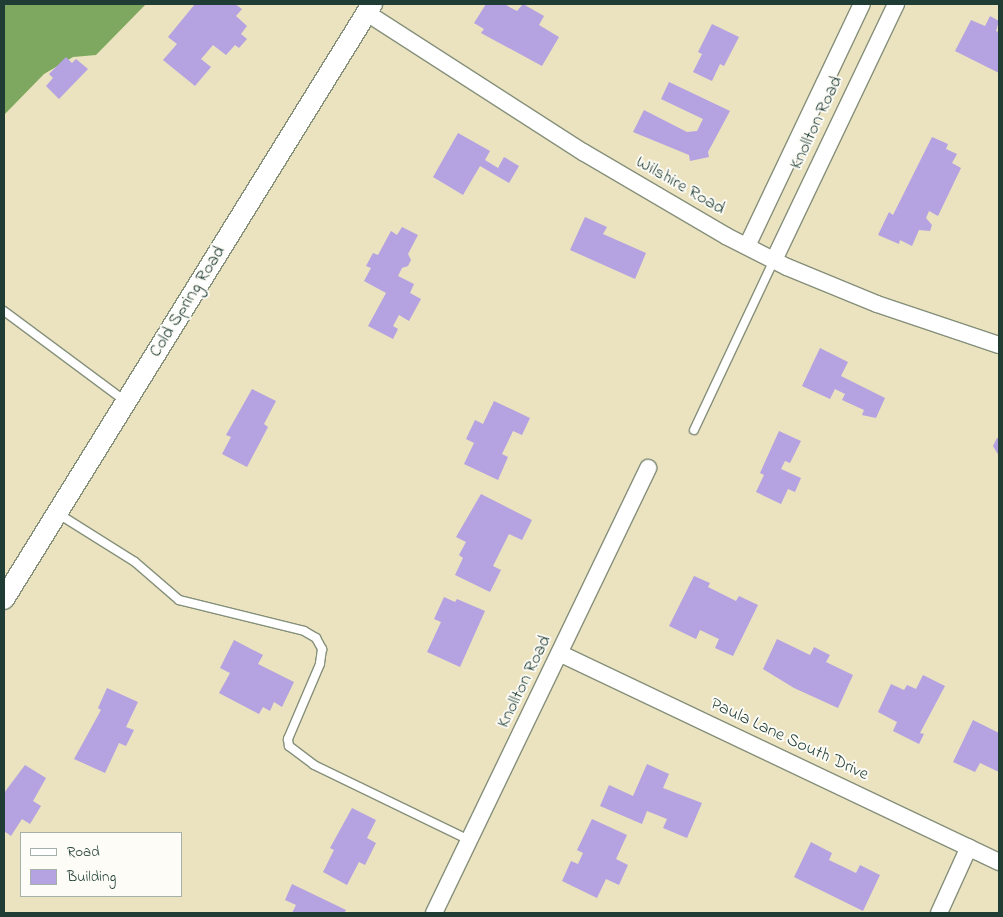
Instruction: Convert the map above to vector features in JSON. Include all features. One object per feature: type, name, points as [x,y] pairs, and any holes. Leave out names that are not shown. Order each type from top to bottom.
[{"type":"street","name":"Knollton Road","points":[[747,246],[862,4]]},
{"type":"street","name":"Knollton Road","points":[[774,260],[896,4]]},
{"type":"street","name":"Wilshire Road","points":[[369,8],[641,188],[747,246],[774,260],[877,304],[999,346]]},
{"type":"street","name":"Cold Spring Road","points":[[4,599],[369,8]]},
{"type":"street","name":"Knollton Road","points":[[434,913],[561,654],[648,468]]},
{"type":"street","name":"Paula Lane South Drive","points":[[561,654],[999,862]]},
{"type":"street","points":[[939,913],[969,847]]},
{"type":"lane","points":[[694,430],[774,260]]},
{"type":"lane","points":[[4,312],[126,402]]},
{"type":"lane","points":[[57,513],[135,562],[179,600],[304,631],[316,638],[322,649],[320,664],[288,738],[289,746],[314,766],[469,841]]},
{"type":"green space","points":[[4,4],[146,4],[96,55],[73,57],[44,74],[4,115]]},
{"type":"building","points":[[195,4],[235,4],[242,9],[236,16],[247,26],[241,34],[247,39],[239,48],[235,45],[226,55],[213,45],[201,59],[211,67],[195,86],[163,60],[177,44],[168,37]]},
{"type":"building","points":[[486,4],[504,4],[517,11],[523,4],[544,16],[539,25],[559,37],[542,66],[481,33],[484,29],[474,23]]},
{"type":"building","points":[[990,16],[999,21],[996,31],[999,32],[999,73],[955,51],[971,20],[985,26]]},
{"type":"building","points":[[712,24],[739,37],[724,66],[720,64],[712,81],[693,72],[702,54],[698,52]]},
{"type":"building","points":[[66,57],[72,63],[76,59],[88,69],[59,99],[46,86],[53,78],[49,74]]},
{"type":"building","points":[[669,82],[730,111],[708,152],[709,157],[690,161],[689,155],[633,132],[644,110],[687,132],[697,131],[703,119],[661,99]]},
{"type":"building","points":[[458,133],[490,151],[485,160],[498,168],[504,157],[519,166],[509,183],[480,166],[463,195],[433,177]]},
{"type":"building","points":[[932,137],[948,144],[946,149],[957,154],[952,163],[961,168],[938,216],[929,211],[926,218],[932,225],[930,231],[919,230],[912,246],[900,240],[899,244],[878,235],[889,212],[893,215]]},
{"type":"building","points":[[585,217],[607,227],[603,234],[646,253],[635,279],[570,250]]},
{"type":"building","points":[[402,227],[418,235],[408,254],[411,260],[408,266],[402,268],[398,276],[414,284],[410,293],[421,299],[409,321],[399,315],[393,326],[398,329],[393,339],[368,326],[386,293],[364,281],[371,268],[366,266],[373,253],[378,255],[391,231],[397,235]]},
{"type":"building","points":[[820,348],[848,362],[841,376],[885,398],[876,418],[862,415],[864,410],[842,400],[845,394],[835,389],[830,399],[802,386]]},
{"type":"building","points":[[252,389],[276,401],[264,424],[268,427],[247,467],[222,454],[231,437],[226,435]]},
{"type":"building","points":[[494,401],[530,418],[522,435],[513,431],[502,454],[508,457],[498,480],[464,464],[474,443],[466,439],[475,420],[483,424]]},
{"type":"building","points":[[779,431],[801,441],[790,463],[785,461],[781,469],[801,478],[795,492],[788,489],[781,504],[756,492],[764,475],[760,473]]},
{"type":"building","points":[[997,438],[999,438],[999,456],[993,446]]},
{"type":"building","points":[[481,494],[532,520],[522,540],[509,534],[493,566],[501,570],[490,592],[455,575],[463,558],[459,555],[466,542],[456,537]]},
{"type":"building","points":[[694,576],[710,583],[708,587],[736,601],[739,596],[758,605],[733,656],[715,648],[719,639],[700,630],[696,639],[669,626]]},
{"type":"building","points":[[444,597],[455,602],[457,599],[485,611],[460,667],[427,652],[441,622],[434,619]]},
{"type":"building","points":[[777,639],[810,655],[814,647],[830,655],[826,662],[853,675],[838,708],[794,688],[763,669]]},
{"type":"building","points":[[234,640],[263,655],[258,664],[294,682],[282,707],[274,702],[270,711],[263,707],[259,714],[219,693],[230,673],[220,668]]},
{"type":"building","points":[[923,675],[945,686],[920,733],[924,734],[919,744],[893,731],[897,722],[878,712],[891,684],[904,690],[907,685],[916,689]]},
{"type":"building","points":[[107,688],[138,702],[126,727],[134,730],[126,746],[119,743],[105,773],[74,759],[101,710],[98,708]]},
{"type":"building","points":[[973,720],[999,733],[999,772],[980,763],[975,772],[953,762]]},
{"type":"building","points":[[647,764],[669,774],[663,788],[702,803],[687,838],[663,828],[667,819],[647,811],[642,824],[600,806],[609,785],[633,796]]},
{"type":"building","points":[[25,765],[46,778],[33,801],[41,806],[30,824],[22,819],[11,836],[4,831],[4,793]]},
{"type":"building","points":[[352,808],[376,820],[367,838],[376,843],[365,865],[359,862],[347,885],[323,872],[334,850],[330,848]]},
{"type":"building","points":[[592,819],[627,835],[616,859],[628,865],[619,885],[606,879],[597,898],[562,881],[571,861],[578,864],[583,853],[577,850]]},
{"type":"building","points":[[811,842],[832,853],[829,860],[856,873],[860,865],[880,875],[863,911],[794,877]]},
{"type":"building","points":[[292,884],[346,910],[344,913],[292,913],[296,905],[285,900]]}]
